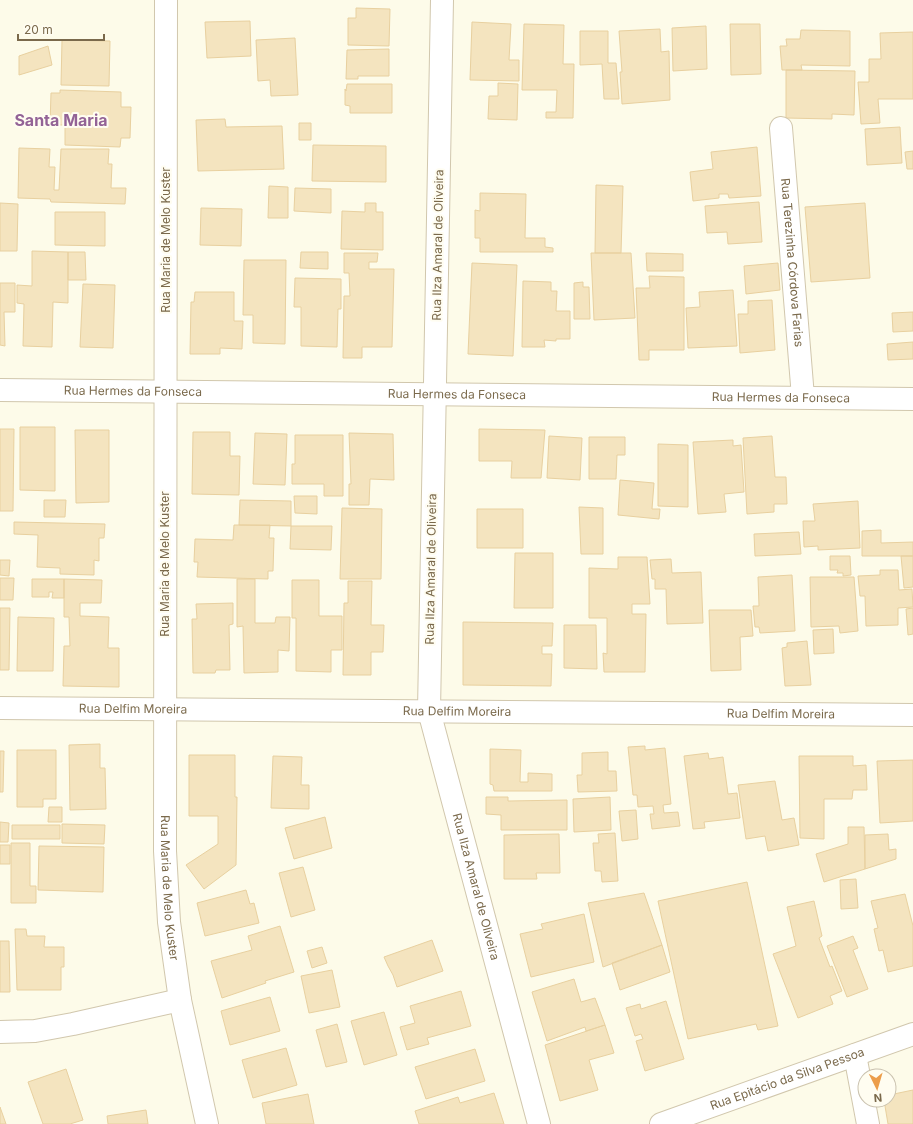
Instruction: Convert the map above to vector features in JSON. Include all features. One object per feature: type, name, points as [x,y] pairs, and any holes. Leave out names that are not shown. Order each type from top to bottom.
[{"type":"street","name":"Rua Maria de Melo Kuster","points":[[166,0],[165,851],[169,922],[180,1000],[207,1124]]},
{"type":"street","name":"Rua Ilza Amaral de Oliveira","points":[[442,0],[429,711],[540,1124]]},
{"type":"street","name":"Rua Terezinha Córdova Farias","points":[[781,128],[803,397]]},
{"type":"street","name":"Rua Hermes da Fonseca","points":[[0,390],[913,399]]},
{"type":"street","name":"Rua Delfim Moreira","points":[[0,708],[913,714]]},
{"type":"street","points":[[0,1032],[35,1031],[180,1000]]},
{"type":"street","name":"Rua Epitácio da Silva Pessoa","points":[[660,1124],[913,1034]]},
{"type":"street","points":[[855,1055],[868,1124]]},
{"type":"building","points":[[356,8],[390,9],[389,46],[348,45],[348,18],[356,18]]},
{"type":"building","points":[[250,21],[251,56],[207,58],[205,22]]},
{"type":"building","points":[[472,22],[511,24],[509,60],[519,60],[519,81],[470,80]]},
{"type":"building","points":[[524,24],[564,25],[563,64],[574,64],[573,118],[546,118],[546,112],[556,112],[557,90],[522,90]]},
{"type":"building","points":[[730,24],[760,24],[761,74],[731,75]]},
{"type":"building","points":[[706,26],[707,69],[673,71],[672,28]]},
{"type":"building","points":[[660,29],[661,52],[669,51],[670,100],[622,104],[620,72],[622,72],[619,31]]},
{"type":"building","points":[[801,30],[850,31],[850,66],[801,65],[802,70],[782,70],[780,46],[787,46],[786,39],[800,39]]},
{"type":"building","points":[[580,31],[608,31],[608,63],[616,63],[619,99],[604,99],[602,64],[580,65]]},
{"type":"building","points":[[913,32],[913,99],[878,99],[880,123],[861,124],[858,82],[869,82],[869,59],[881,59],[880,33]]},
{"type":"building","points":[[295,38],[298,95],[271,96],[270,80],[258,81],[256,40]]},
{"type":"building","points":[[62,40],[110,41],[109,86],[61,85]]},
{"type":"building","points":[[48,46],[52,65],[19,75],[19,56]]},
{"type":"building","points":[[389,49],[389,76],[358,76],[358,79],[346,79],[347,50]]},
{"type":"building","points":[[786,70],[855,71],[854,115],[832,114],[832,119],[786,118]]},
{"type":"building","points":[[498,83],[518,84],[517,120],[488,119],[489,96],[498,96]]},
{"type":"building","points":[[347,84],[392,84],[392,113],[350,113],[350,106],[345,105],[345,89],[346,91]]},
{"type":"building","points":[[60,90],[121,92],[121,107],[131,107],[130,138],[121,138],[120,147],[65,145],[65,125],[50,125],[51,93],[60,93]]},
{"type":"building","points":[[225,119],[226,127],[282,126],[284,169],[198,171],[196,120]]},
{"type":"building","points":[[299,123],[311,123],[311,140],[299,140]]},
{"type":"building","points":[[900,127],[902,163],[867,165],[865,129]]},
{"type":"building","points":[[313,145],[386,146],[386,182],[312,181]]},
{"type":"building","points":[[757,147],[761,196],[729,198],[728,194],[719,194],[719,198],[693,201],[690,172],[713,169],[711,152]]},
{"type":"building","points":[[19,148],[50,149],[49,167],[55,167],[54,190],[59,190],[61,149],[109,149],[108,164],[112,164],[111,188],[126,188],[125,204],[51,202],[50,199],[18,198]]},
{"type":"building","points":[[913,151],[913,169],[907,169],[905,152]]},
{"type":"building","points":[[596,185],[623,186],[621,253],[595,253]]},
{"type":"building","points":[[269,186],[288,187],[288,218],[268,218]]},
{"type":"building","points":[[295,188],[331,189],[331,213],[294,211]]},
{"type":"building","points":[[480,193],[526,194],[525,238],[545,238],[545,247],[553,248],[553,252],[480,252],[480,238],[475,238],[475,210],[480,211]]},
{"type":"building","points":[[759,202],[762,242],[728,244],[727,232],[707,233],[705,206]]},
{"type":"building","points":[[0,203],[18,204],[17,251],[0,251]]},
{"type":"building","points":[[365,203],[376,203],[376,212],[383,212],[383,250],[341,249],[342,211],[365,212]]},
{"type":"building","points":[[865,203],[870,278],[811,282],[805,207]]},
{"type":"building","points":[[201,208],[242,209],[241,246],[200,245]]},
{"type":"building","points":[[55,212],[105,212],[105,246],[55,245]]},
{"type":"building","points":[[32,251],[68,252],[68,303],[53,302],[52,347],[23,346],[24,304],[17,303],[17,285],[32,286]]},
{"type":"building","points":[[68,252],[85,252],[86,280],[68,280]]},
{"type":"building","points":[[301,252],[328,252],[328,269],[300,268]]},
{"type":"building","points":[[344,253],[378,253],[377,262],[369,262],[369,269],[394,269],[392,347],[362,347],[362,358],[343,358],[344,296],[350,296],[349,273],[344,273]]},
{"type":"building","points":[[591,253],[631,253],[635,318],[594,320]]},
{"type":"building","points":[[646,253],[683,254],[683,271],[647,271]]},
{"type":"building","points":[[244,260],[286,260],[285,344],[253,343],[253,315],[243,315]]},
{"type":"building","points":[[472,263],[517,265],[513,356],[468,354]]},
{"type":"building","points":[[778,263],[780,290],[746,294],[744,266]]},
{"type":"building","points":[[649,276],[684,277],[684,350],[649,350],[649,360],[639,360],[636,288],[650,288]]},
{"type":"building","points":[[295,278],[341,279],[341,309],[338,309],[337,347],[301,346],[301,307],[294,307]]},
{"type":"building","points":[[523,281],[551,282],[551,291],[557,291],[556,311],[570,311],[570,339],[556,339],[556,341],[544,340],[545,347],[522,347]]},
{"type":"building","points":[[583,282],[583,287],[589,287],[590,319],[574,319],[574,283]]},
{"type":"building","points":[[0,283],[15,283],[15,312],[4,312],[5,346],[0,345]]},
{"type":"building","points":[[83,284],[115,285],[113,348],[80,347]]},
{"type":"building","points":[[733,290],[737,346],[688,348],[686,308],[700,307],[699,292]]},
{"type":"building","points":[[195,292],[234,292],[234,321],[243,321],[242,349],[220,348],[220,354],[190,354],[191,302],[194,302]]},
{"type":"building","points":[[772,300],[775,350],[740,353],[738,314],[748,314],[748,301]]},
{"type":"building","points":[[913,312],[913,331],[893,332],[892,313]]},
{"type":"building","points":[[913,342],[913,359],[888,360],[887,344]]},
{"type":"building","points":[[20,427],[55,427],[55,491],[20,490]]},
{"type":"building","points":[[0,429],[14,429],[13,511],[0,511]]},
{"type":"building","points":[[479,429],[545,430],[541,478],[511,478],[512,461],[479,461]]},
{"type":"building","points":[[75,430],[109,430],[109,502],[76,503]]},
{"type":"building","points":[[193,432],[230,432],[230,456],[240,456],[239,495],[192,494]]},
{"type":"building","points":[[255,433],[287,434],[285,485],[253,484]]},
{"type":"building","points":[[349,433],[393,434],[394,480],[370,479],[369,505],[349,505],[349,484],[351,484]]},
{"type":"building","points":[[295,435],[343,435],[343,496],[324,496],[324,484],[292,484],[292,464],[295,464]]},
{"type":"building","points":[[549,436],[582,438],[580,480],[547,478]]},
{"type":"building","points":[[772,436],[775,477],[786,477],[787,504],[774,504],[774,512],[747,514],[743,438]]},
{"type":"building","points":[[589,437],[625,437],[625,455],[617,455],[616,479],[589,479]]},
{"type":"building","points":[[733,440],[733,446],[741,445],[744,492],[724,494],[726,512],[698,514],[693,442]]},
{"type":"building","points":[[658,444],[688,445],[688,507],[658,506]]},
{"type":"building","points":[[620,480],[654,483],[652,509],[660,509],[659,519],[618,515]]},
{"type":"building","points":[[294,496],[317,496],[317,514],[295,513]]},
{"type":"building","points":[[44,500],[66,500],[65,517],[44,517]]},
{"type":"building","points":[[240,500],[291,501],[291,526],[239,525]]},
{"type":"building","points":[[858,501],[860,548],[818,550],[818,546],[804,547],[803,521],[815,521],[813,504]]},
{"type":"building","points":[[579,507],[603,508],[603,554],[581,554]]},
{"type":"building","points":[[342,508],[382,509],[381,579],[340,579]]},
{"type":"building","points":[[477,509],[523,509],[523,548],[477,548]]},
{"type":"building","points":[[14,522],[105,524],[104,538],[99,538],[99,561],[94,560],[94,575],[60,574],[60,568],[37,567],[38,535],[14,534]]},
{"type":"building","points":[[234,525],[270,525],[269,538],[274,538],[273,571],[268,571],[268,579],[197,577],[198,562],[194,562],[195,539],[233,540]]},
{"type":"building","points":[[291,526],[332,526],[331,550],[290,549]]},
{"type":"building","points":[[881,530],[881,543],[913,542],[913,556],[862,556],[862,531]]},
{"type":"building","points":[[799,532],[801,554],[755,556],[754,534]]},
{"type":"building","points":[[515,553],[553,553],[553,608],[514,608]]},
{"type":"building","points":[[830,556],[850,556],[851,575],[843,576],[843,573],[837,573],[838,570],[830,570]]},
{"type":"building","points":[[901,556],[913,556],[913,587],[904,588]]},
{"type":"building","points":[[618,557],[647,557],[650,604],[632,604],[632,614],[646,614],[645,672],[604,672],[603,653],[607,654],[607,618],[589,618],[589,568],[618,569]]},
{"type":"building","points":[[671,559],[672,573],[701,572],[703,623],[667,624],[666,589],[655,589],[655,579],[652,579],[650,560]]},
{"type":"building","points":[[0,560],[10,560],[9,576],[0,575]]},
{"type":"building","points":[[880,570],[898,570],[899,590],[912,589],[913,607],[898,608],[898,625],[866,626],[865,596],[860,596],[858,576],[880,575]]},
{"type":"building","points":[[792,575],[795,631],[760,633],[759,627],[755,627],[753,606],[759,606],[758,577]]},
{"type":"building","points":[[810,577],[854,577],[858,631],[840,633],[839,626],[811,627]]},
{"type":"building","points":[[0,578],[14,578],[13,600],[0,600]]},
{"type":"building","points":[[32,579],[64,579],[64,598],[52,598],[53,592],[49,592],[49,597],[32,597]]},
{"type":"building","points":[[64,579],[102,580],[101,603],[80,603],[80,616],[109,617],[108,648],[119,648],[119,687],[63,686],[64,646],[70,646],[69,617],[64,617]]},
{"type":"building","points":[[237,579],[255,579],[255,623],[275,623],[276,617],[290,617],[289,651],[278,650],[278,672],[244,673],[243,626],[237,627]]},
{"type":"building","points":[[292,580],[319,580],[319,616],[342,616],[342,650],[331,650],[331,672],[296,671],[296,618],[292,618]]},
{"type":"building","points":[[348,581],[372,581],[371,625],[384,625],[383,652],[371,652],[371,675],[343,675],[344,603],[348,603]]},
{"type":"building","points":[[233,603],[233,624],[229,625],[230,670],[216,670],[215,673],[193,673],[192,619],[197,619],[196,604]]},
{"type":"building","points":[[0,608],[10,608],[9,670],[0,670]]},
{"type":"building","points":[[913,608],[913,634],[908,635],[906,609]]},
{"type":"building","points":[[709,610],[751,610],[753,636],[740,637],[741,670],[711,671]]},
{"type":"building","points":[[18,617],[54,618],[53,671],[17,671]]},
{"type":"building","points":[[463,622],[553,623],[552,646],[542,646],[542,654],[552,654],[551,686],[463,685]]},
{"type":"building","points":[[564,625],[596,625],[597,669],[564,668]]},
{"type":"building","points":[[833,629],[834,653],[814,654],[813,630]]},
{"type":"building","points":[[807,641],[811,685],[785,686],[782,648],[787,647],[787,643]]},
{"type":"building","points":[[100,744],[100,768],[105,768],[106,809],[70,810],[69,745]]},
{"type":"building","points":[[645,746],[645,750],[665,748],[671,804],[663,805],[664,813],[678,812],[680,826],[652,829],[650,814],[654,814],[653,806],[638,807],[637,795],[633,795],[628,747]]},
{"type":"building","points":[[490,749],[521,750],[520,782],[528,782],[528,773],[552,774],[552,791],[494,791],[493,785],[490,784]]},
{"type":"building","points":[[17,750],[56,750],[56,799],[43,799],[43,807],[17,807]]},
{"type":"building","points":[[0,751],[4,751],[3,792],[0,792]]},
{"type":"building","points":[[608,752],[608,771],[616,771],[617,791],[578,792],[577,775],[582,775],[582,753]]},
{"type":"building","points":[[708,753],[709,759],[723,757],[728,794],[737,793],[740,818],[704,822],[705,828],[693,829],[684,756]]},
{"type":"building","points":[[189,755],[235,755],[235,797],[237,797],[236,865],[204,889],[186,865],[218,844],[218,816],[189,816]]},
{"type":"building","points":[[273,756],[302,757],[301,785],[309,785],[309,809],[271,808]]},
{"type":"building","points":[[799,756],[853,756],[853,766],[866,765],[867,790],[853,790],[852,799],[824,799],[824,839],[800,838]]},
{"type":"building","points":[[913,760],[913,821],[880,823],[877,761]]},
{"type":"building","points":[[775,781],[782,820],[794,818],[799,845],[768,851],[765,836],[746,839],[738,785]]},
{"type":"building","points":[[486,797],[508,797],[508,801],[567,800],[567,830],[501,830],[501,815],[486,814]]},
{"type":"building","points":[[610,797],[611,830],[574,832],[573,799]]},
{"type":"building","points":[[49,807],[62,807],[62,822],[48,822]]},
{"type":"building","points":[[636,810],[638,839],[622,841],[619,811]]},
{"type":"building","points":[[325,817],[332,848],[294,859],[285,828]]},
{"type":"building","points":[[0,822],[9,823],[8,842],[0,842]]},
{"type":"building","points":[[62,824],[105,825],[104,844],[62,843]]},
{"type":"building","points":[[12,825],[60,825],[60,839],[12,839]]},
{"type":"building","points":[[848,827],[864,827],[865,869],[824,882],[816,854],[848,844]]},
{"type":"building","points":[[615,833],[618,881],[602,882],[601,871],[595,871],[593,843],[599,843],[598,834]]},
{"type":"building","points":[[559,834],[560,873],[536,873],[537,879],[504,879],[504,835]]},
{"type":"building","points":[[888,834],[889,850],[896,849],[896,859],[865,869],[865,835]]},
{"type":"building","points":[[11,843],[30,843],[30,886],[36,886],[36,903],[11,903]]},
{"type":"building","points":[[0,845],[10,845],[10,864],[0,864]]},
{"type":"building","points":[[39,846],[104,847],[103,892],[38,890]]},
{"type":"building","points":[[303,867],[315,910],[291,917],[279,873]]},
{"type":"building","points":[[856,879],[858,908],[841,909],[840,880]]},
{"type":"building","points":[[747,882],[778,1026],[758,1030],[756,1024],[688,1039],[658,901]]},
{"type":"building","points":[[246,890],[250,904],[254,903],[259,923],[205,936],[197,903]]},
{"type":"building","points":[[644,893],[662,945],[603,967],[588,903]]},
{"type":"building","points":[[905,894],[913,926],[913,966],[888,972],[883,950],[879,951],[874,929],[878,928],[871,901]]},
{"type":"building","points":[[814,901],[822,936],[819,938],[830,967],[832,966],[842,991],[830,996],[833,1004],[798,1018],[773,954],[796,946],[787,907]]},
{"type":"building","points":[[584,914],[594,962],[531,977],[520,934],[543,929],[541,924]]},
{"type":"building","points":[[280,926],[294,972],[265,981],[266,983],[222,998],[211,961],[252,950],[248,936]]},
{"type":"building","points":[[15,929],[26,929],[27,936],[45,936],[44,947],[64,947],[64,967],[61,967],[61,990],[17,990]]},
{"type":"building","points":[[853,936],[858,948],[853,950],[868,989],[847,997],[827,946]]},
{"type":"building","points":[[432,940],[443,971],[397,987],[384,957]]},
{"type":"building","points":[[0,941],[9,941],[10,992],[0,992]]},
{"type":"building","points":[[662,945],[670,972],[620,990],[612,963]]},
{"type":"building","points":[[322,947],[327,963],[312,968],[307,951]]},
{"type":"building","points":[[332,970],[340,1007],[309,1013],[301,976]]},
{"type":"building","points":[[574,979],[581,1002],[595,998],[605,1025],[586,1031],[585,1027],[547,1041],[532,992]]},
{"type":"building","points":[[461,991],[471,1026],[427,1038],[429,1044],[407,1050],[400,1027],[415,1023],[410,1006]]},
{"type":"building","points":[[270,997],[280,1031],[230,1045],[221,1011]]},
{"type":"building","points":[[666,1001],[684,1059],[645,1071],[636,1041],[643,1039],[641,1034],[635,1036],[626,1008],[640,1004],[641,1009]]},
{"type":"building","points":[[384,1012],[397,1055],[364,1065],[351,1021]]},
{"type":"building","points":[[337,1024],[347,1062],[326,1067],[316,1030]]},
{"type":"building","points":[[605,1025],[614,1053],[589,1060],[598,1090],[560,1101],[545,1045]]},
{"type":"building","points":[[286,1048],[297,1085],[253,1098],[242,1060]]},
{"type":"building","points":[[475,1049],[485,1081],[426,1099],[415,1067]]},
{"type":"building","points":[[66,1069],[83,1120],[70,1124],[43,1124],[28,1082]]},
{"type":"building","points":[[913,1090],[913,1124],[888,1124],[885,1108],[897,1108],[897,1093]]},
{"type":"building","points":[[494,1093],[504,1124],[419,1124],[415,1111],[458,1097],[460,1103]]},
{"type":"building","points":[[308,1094],[314,1124],[266,1124],[262,1103]]},
{"type":"building","points":[[0,1107],[6,1124],[0,1124]]},
{"type":"building","points":[[146,1110],[148,1124],[108,1124],[107,1116]]},
{"type":"district","name":"Santa Maria","points":[[61,120]]}]
